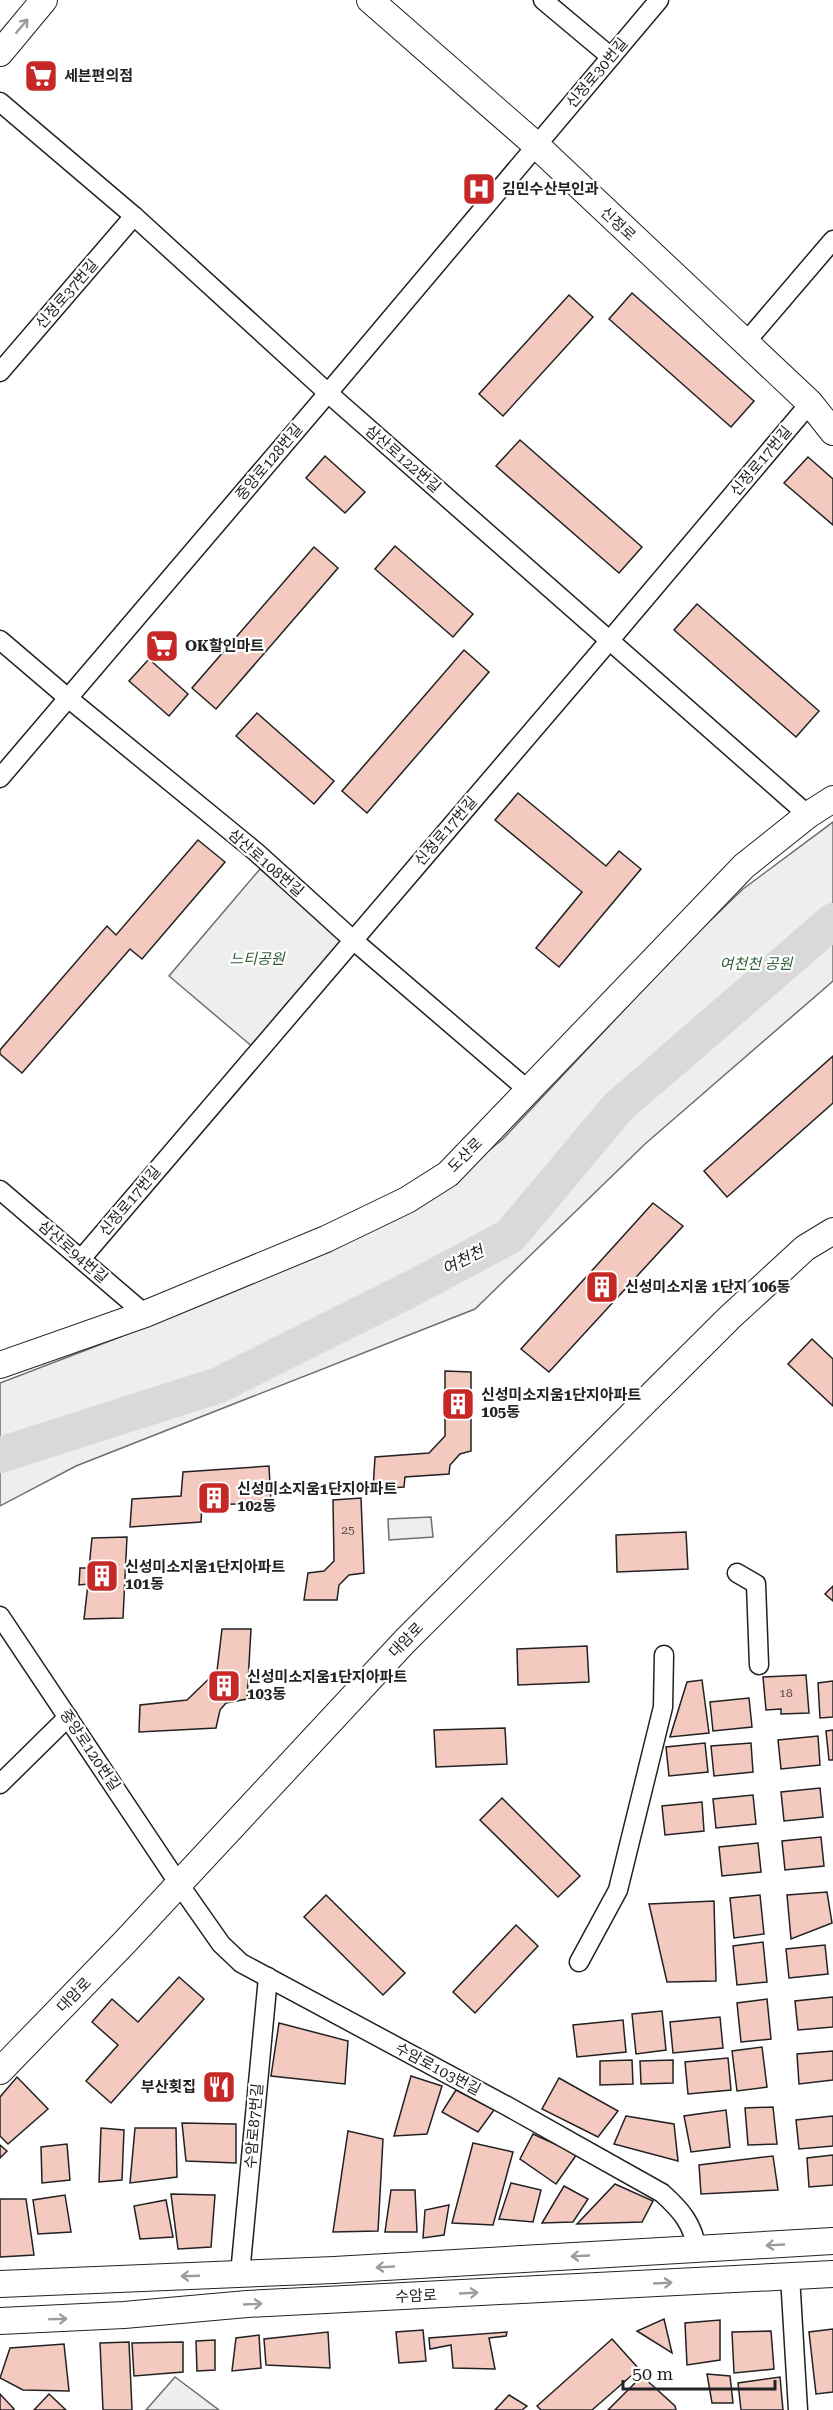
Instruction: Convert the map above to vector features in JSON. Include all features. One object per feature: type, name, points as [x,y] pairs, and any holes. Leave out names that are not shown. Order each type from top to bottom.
[{"type":"main road","points":[[0,52],[44,0]]},
{"type":"main road","name":"신정로","points":[[370,0],[536,146],[827,419]]},
{"type":"main road","name":"도산로","points":[[0,1365],[145,1314],[326,1239],[407,1200],[448,1174],[744,866],[808,815],[833,799]]},
{"type":"main road","name":"대암로","points":[[0,2071],[179,1884],[405,1641],[729,1318],[805,1248],[833,1231]]},
{"type":"main road","name":"수암로","points":[[1,2284],[240,2274],[833,2241]]},
{"type":"main road","name":"수암로","points":[[3,2320],[124,2315],[270,2303],[833,2274]]},
{"type":"street","points":[[543,0],[611,57]]},
{"type":"street","name":"신정로30번길","points":[[536,146],[659,0]]},
{"type":"street","name":"삼산로122번길","points":[[0,102],[134,216],[328,393],[808,815]]},
{"type":"street","name":"중앙로128번길","points":[[0,778],[536,146]]},
{"type":"street","name":"신정로37번길","points":[[0,372],[134,216]]},
{"type":"street","points":[[745,343],[830,250]]},
{"type":"street","name":"신정로17번길","points":[[81,1259],[610,640],[827,419]]},
{"type":"street","name":"삼산로108번길","points":[[0,640],[256,852],[353,940],[528,1090]]},
{"type":"street","name":"삼산로94번길","points":[[0,1190],[145,1314]]},
{"type":"street","points":[[737,1573],[756,1584],[759,1665]]},
{"type":"street","name":"중앙로120번길","points":[[0,1616],[179,1884]]},
{"type":"street","points":[[579,1962],[618,1890],[663,1707],[664,1655]]},
{"type":"street","points":[[0,1784],[68,1717]]},
{"type":"street","name":"수암로103번길","points":[[179,1884],[220,1944],[241,1963],[507,2106],[662,2193],[677,2206],[689,2222],[697,2250]]},
{"type":"street","name":"수암로87번길","points":[[240,2274],[268,1977]]},
{"type":"street","points":[[790,2276],[798,2410]]},
{"type":"green space","name":"여천천 공원","points":[[833,822],[833,981],[645,1144],[475,1309],[76,1466],[0,1506],[0,1383],[120,1337],[370,1229],[450,1182],[503,1139],[685,945],[743,889]]},
{"type":"green space","name":"느티공원","points":[[260,869],[344,941],[254,1048],[169,976]]},
{"type":"green space","points":[[431,1517],[433,1537],[389,1540],[388,1519]]},
{"type":"green space","points":[[175,2377],[219,2410],[146,2410]]},
{"type":"building","points":[[632,293],[754,401],[731,427],[609,319]]},
{"type":"building","points":[[569,295],[593,317],[503,416],[479,394]]},
{"type":"building","points":[[520,440],[642,547],[619,573],[496,466]]},
{"type":"building","points":[[325,456],[365,492],[345,513],[306,478]]},
{"type":"building","points":[[808,457],[833,479],[833,525],[784,483]]},
{"type":"building","points":[[395,546],[473,614],[453,637],[375,569]]},
{"type":"building","points":[[314,547],[338,568],[216,709],[192,688]]},
{"type":"building","points":[[697,604],[819,711],[796,737],[674,630]]},
{"type":"building","points":[[464,650],[489,672],[367,813],[342,791]]},
{"type":"building","points":[[149,659],[188,694],[169,716],[129,681]]},
{"type":"building","points":[[257,713],[334,781],[314,804],[236,736]]},
{"type":"building","points":[[518,793],[606,866],[619,851],[641,869],[559,967],[536,948],[582,892],[495,820]]},
{"type":"building","points":[[198,840],[225,862],[142,959],[130,949],[22,1073],[0,1054],[0,1050],[107,926],[116,935]]},
{"type":"building","points":[[833,1056],[833,1103],[727,1197],[704,1171]]},
{"type":"building","name":"신성미소지움 1단지 106동","points":[[653,1203],[683,1226],[549,1372],[521,1349]]},
{"type":"building","points":[[812,1339],[833,1359],[833,1406],[788,1364]]},
{"type":"building","name":"신성미소지움1단지아파트 105동","points":[[445,1371],[471,1372],[471,1451],[460,1454],[450,1465],[449,1474],[405,1477],[404,1487],[373,1489],[375,1457],[429,1453],[445,1436]]},
{"type":"building","name":"신성미소지움1단지아파트 102동","points":[[269,1466],[271,1503],[202,1505],[201,1522],[130,1527],[132,1499],[181,1496],[183,1472]]},
{"type":"building","points":[[361,1498],[364,1573],[349,1575],[339,1585],[337,1600],[304,1600],[308,1573],[324,1571],[334,1561],[333,1500]]},
{"type":"building","points":[[686,1532],[688,1569],[617,1572],[616,1535]]},
{"type":"building","name":"신성미소지움1단지아파트 101동","points":[[127,1537],[123,1618],[84,1619],[88,1584],[79,1585],[80,1568],[89,1568],[92,1538]]},
{"type":"building","points":[[833,1586],[833,1601],[825,1594]]},
{"type":"building","name":"신성미소지움1단지아파트 103동","points":[[222,1629],[251,1629],[247,1699],[226,1703],[220,1710],[216,1728],[139,1732],[140,1705],[187,1700],[217,1671]]},
{"type":"building","points":[[587,1646],[589,1682],[518,1685],[517,1649]]},
{"type":"building","points":[[806,1675],[809,1713],[781,1714],[781,1709],[766,1710],[763,1677]]},
{"type":"building","points":[[702,1680],[709,1733],[670,1737],[687,1682]]},
{"type":"building","points":[[833,1681],[833,1717],[820,1718],[818,1683]]},
{"type":"building","points":[[749,1698],[752,1727],[713,1731],[710,1702]]},
{"type":"building","points":[[505,1728],[507,1764],[436,1767],[434,1730]]},
{"type":"building","points":[[833,1730],[833,1760],[829,1760],[826,1731]]},
{"type":"building","points":[[818,1736],[820,1765],[781,1769],[778,1740]]},
{"type":"building","points":[[705,1743],[708,1772],[669,1776],[666,1747]]},
{"type":"building","points":[[751,1743],[753,1772],[714,1776],[711,1746]]},
{"type":"building","points":[[820,1788],[823,1817],[784,1821],[781,1792]]},
{"type":"building","points":[[753,1795],[756,1824],[716,1828],[713,1799]]},
{"type":"building","points":[[502,1798],[580,1876],[558,1897],[480,1820]]},
{"type":"building","points":[[702,1802],[704,1831],[665,1835],[662,1806]]},
{"type":"building","points":[[821,1837],[824,1866],[785,1870],[782,1841]]},
{"type":"building","points":[[758,1843],[761,1872],[722,1876],[719,1847]]},
{"type":"building","points":[[827,1892],[832,1923],[791,1939],[787,1895]]},
{"type":"building","points":[[326,1895],[405,1973],[383,1995],[304,1917]]},
{"type":"building","points":[[760,1895],[764,1934],[734,1938],[730,1898]]},
{"type":"building","points":[[714,1901],[716,1981],[667,1982],[649,1904]]},
{"type":"building","points":[[516,1925],[538,1946],[475,2013],[453,1992]]},
{"type":"building","points":[[763,1942],[767,1982],[737,1985],[733,1946]]},
{"type":"building","points":[[825,1945],[828,1974],[789,1978],[786,1949]]},
{"type":"building","points":[[179,1977],[204,1999],[111,2103],[86,2081],[118,2045],[92,2022],[112,1999],[138,2022]]},
{"type":"building","points":[[833,1997],[833,2027],[798,2030],[795,2001]]},
{"type":"building","points":[[767,1999],[771,2039],[741,2042],[737,2003]]},
{"type":"building","points":[[662,2011],[666,2050],[636,2054],[632,2014]]},
{"type":"building","points":[[720,2017],[723,2048],[673,2053],[670,2022]]},
{"type":"building","points":[[623,2020],[626,2052],[577,2057],[573,2025]]},
{"type":"building","points":[[279,2023],[348,2041],[345,2084],[271,2076]]},
{"type":"building","points":[[762,2047],[767,2087],[737,2091],[732,2051]]},
{"type":"building","points":[[833,2051],[833,2080],[799,2084],[797,2054]]},
{"type":"building","points":[[728,2058],[731,2090],[688,2094],[685,2062]]},
{"type":"building","points":[[632,2060],[633,2084],[600,2085],[600,2061]]},
{"type":"building","points":[[673,2060],[673,2083],[641,2084],[640,2061]]},
{"type":"building","points":[[411,2076],[442,2086],[427,2134],[394,2136]]},
{"type":"building","points":[[17,2077],[48,2109],[8,2144],[0,2136],[0,2097]]},
{"type":"building","points":[[559,2078],[618,2111],[598,2137],[542,2109]]},
{"type":"building","points":[[456,2090],[494,2110],[478,2132],[442,2112]]},
{"type":"building","points":[[773,2107],[777,2144],[748,2145],[745,2108]]},
{"type":"building","points":[[726,2110],[730,2147],[691,2152],[684,2116]]},
{"type":"building","points":[[626,2116],[674,2124],[678,2161],[614,2144]]},
{"type":"building","points":[[833,2116],[833,2146],[799,2149],[796,2120]]},
{"type":"building","points":[[182,2123],[236,2124],[236,2163],[186,2161]]},
{"type":"building","points":[[101,2128],[124,2130],[122,2180],[99,2182]]},
{"type":"building","points":[[135,2128],[176,2128],[177,2177],[130,2183]]},
{"type":"building","points":[[348,2131],[383,2139],[378,2231],[333,2232]]},
{"type":"building","points":[[533,2134],[577,2154],[556,2184],[520,2159]]},
{"type":"building","points":[[473,2143],[513,2152],[493,2225],[452,2223]]},
{"type":"building","points":[[67,2144],[70,2180],[42,2183],[41,2147]]},
{"type":"building","points":[[0,2145],[7,2151],[0,2158]]},
{"type":"building","points":[[833,2155],[833,2185],[809,2187],[807,2158]]},
{"type":"building","points":[[773,2156],[778,2190],[701,2194],[699,2165]]},
{"type":"building","points":[[511,2183],[541,2190],[533,2222],[499,2219]]},
{"type":"building","points":[[615,2184],[653,2201],[642,2222],[577,2224]]},
{"type":"building","points":[[564,2186],[588,2199],[573,2222],[542,2223]]},
{"type":"building","points":[[391,2190],[415,2190],[417,2232],[385,2232]]},
{"type":"building","points":[[171,2194],[215,2195],[211,2247],[178,2249]]},
{"type":"building","points":[[65,2195],[71,2232],[38,2234],[33,2200]]},
{"type":"building","points":[[0,2199],[26,2199],[34,2255],[0,2257]]},
{"type":"building","points":[[166,2200],[173,2237],[140,2239],[134,2206]]},
{"type":"building","points":[[449,2205],[444,2235],[423,2238],[425,2210]]},
{"type":"building","points":[[664,2319],[672,2353],[637,2331]]},
{"type":"building","points":[[720,2320],[720,2360],[687,2365],[685,2323]]},
{"type":"building","points":[[833,2329],[833,2392],[816,2394],[809,2332]]},
{"type":"building","points":[[423,2330],[426,2361],[399,2363],[396,2332]]},
{"type":"building","points":[[771,2331],[774,2369],[734,2373],[732,2332]]},
{"type":"building","points":[[328,2332],[330,2368],[266,2365],[264,2339]]},
{"type":"building","points":[[507,2332],[506,2336],[489,2338],[495,2369],[453,2368],[451,2345],[430,2349],[429,2338]]},
{"type":"building","points":[[259,2335],[261,2368],[232,2371],[236,2338]]},
{"type":"building","points":[[612,2339],[639,2369],[592,2410],[541,2410],[537,2406]]},
{"type":"building","points":[[215,2340],[215,2370],[197,2371],[196,2341]]},
{"type":"building","points":[[129,2342],[132,2410],[103,2410],[100,2343]]},
{"type":"building","points":[[183,2342],[183,2372],[134,2376],[132,2343]]},
{"type":"building","points":[[64,2344],[69,2391],[23,2390],[0,2378],[10,2348]]},
{"type":"building","points":[[707,2374],[730,2376],[733,2403],[712,2403]]},
{"type":"building","points":[[642,2376],[675,2406],[676,2410],[608,2410]]},
{"type":"building","points":[[780,2377],[783,2410],[741,2410],[738,2383]]},
{"type":"building","points":[[0,2394],[14,2409],[13,2410],[0,2410]]},
{"type":"building","points":[[49,2394],[66,2410],[34,2410]]},
{"type":"building","points":[[509,2395],[527,2406],[522,2410],[495,2410]]},
{"type":"waterway","name":"여천천","points":[[0,1455],[219,1385],[411,1289],[510,1236],[618,1107],[833,921]]},
{"type":"place","name":"세븐편의점","points":[[41,76]]},
{"type":"place","name":"김민수산부인과","points":[[479,189]]},
{"type":"place","name":"OK할인마트","points":[[162,646]]},
{"type":"place","name":"신성미소지움 1단지 106동","points":[[602,1287]]},
{"type":"place","name":"신성미소지움1단지아파트 105동","points":[[458,1404]]},
{"type":"place","name":"신성미소지움1단지아파트 102동","points":[[214,1498]]},
{"type":"place","name":"신성미소지움1단지아파트 101동","points":[[102,1576]]},
{"type":"place","name":"신성미소지움1단지아파트 103동","points":[[224,1686]]},
{"type":"place","name":"부산횟집","points":[[219,2087]]}]
